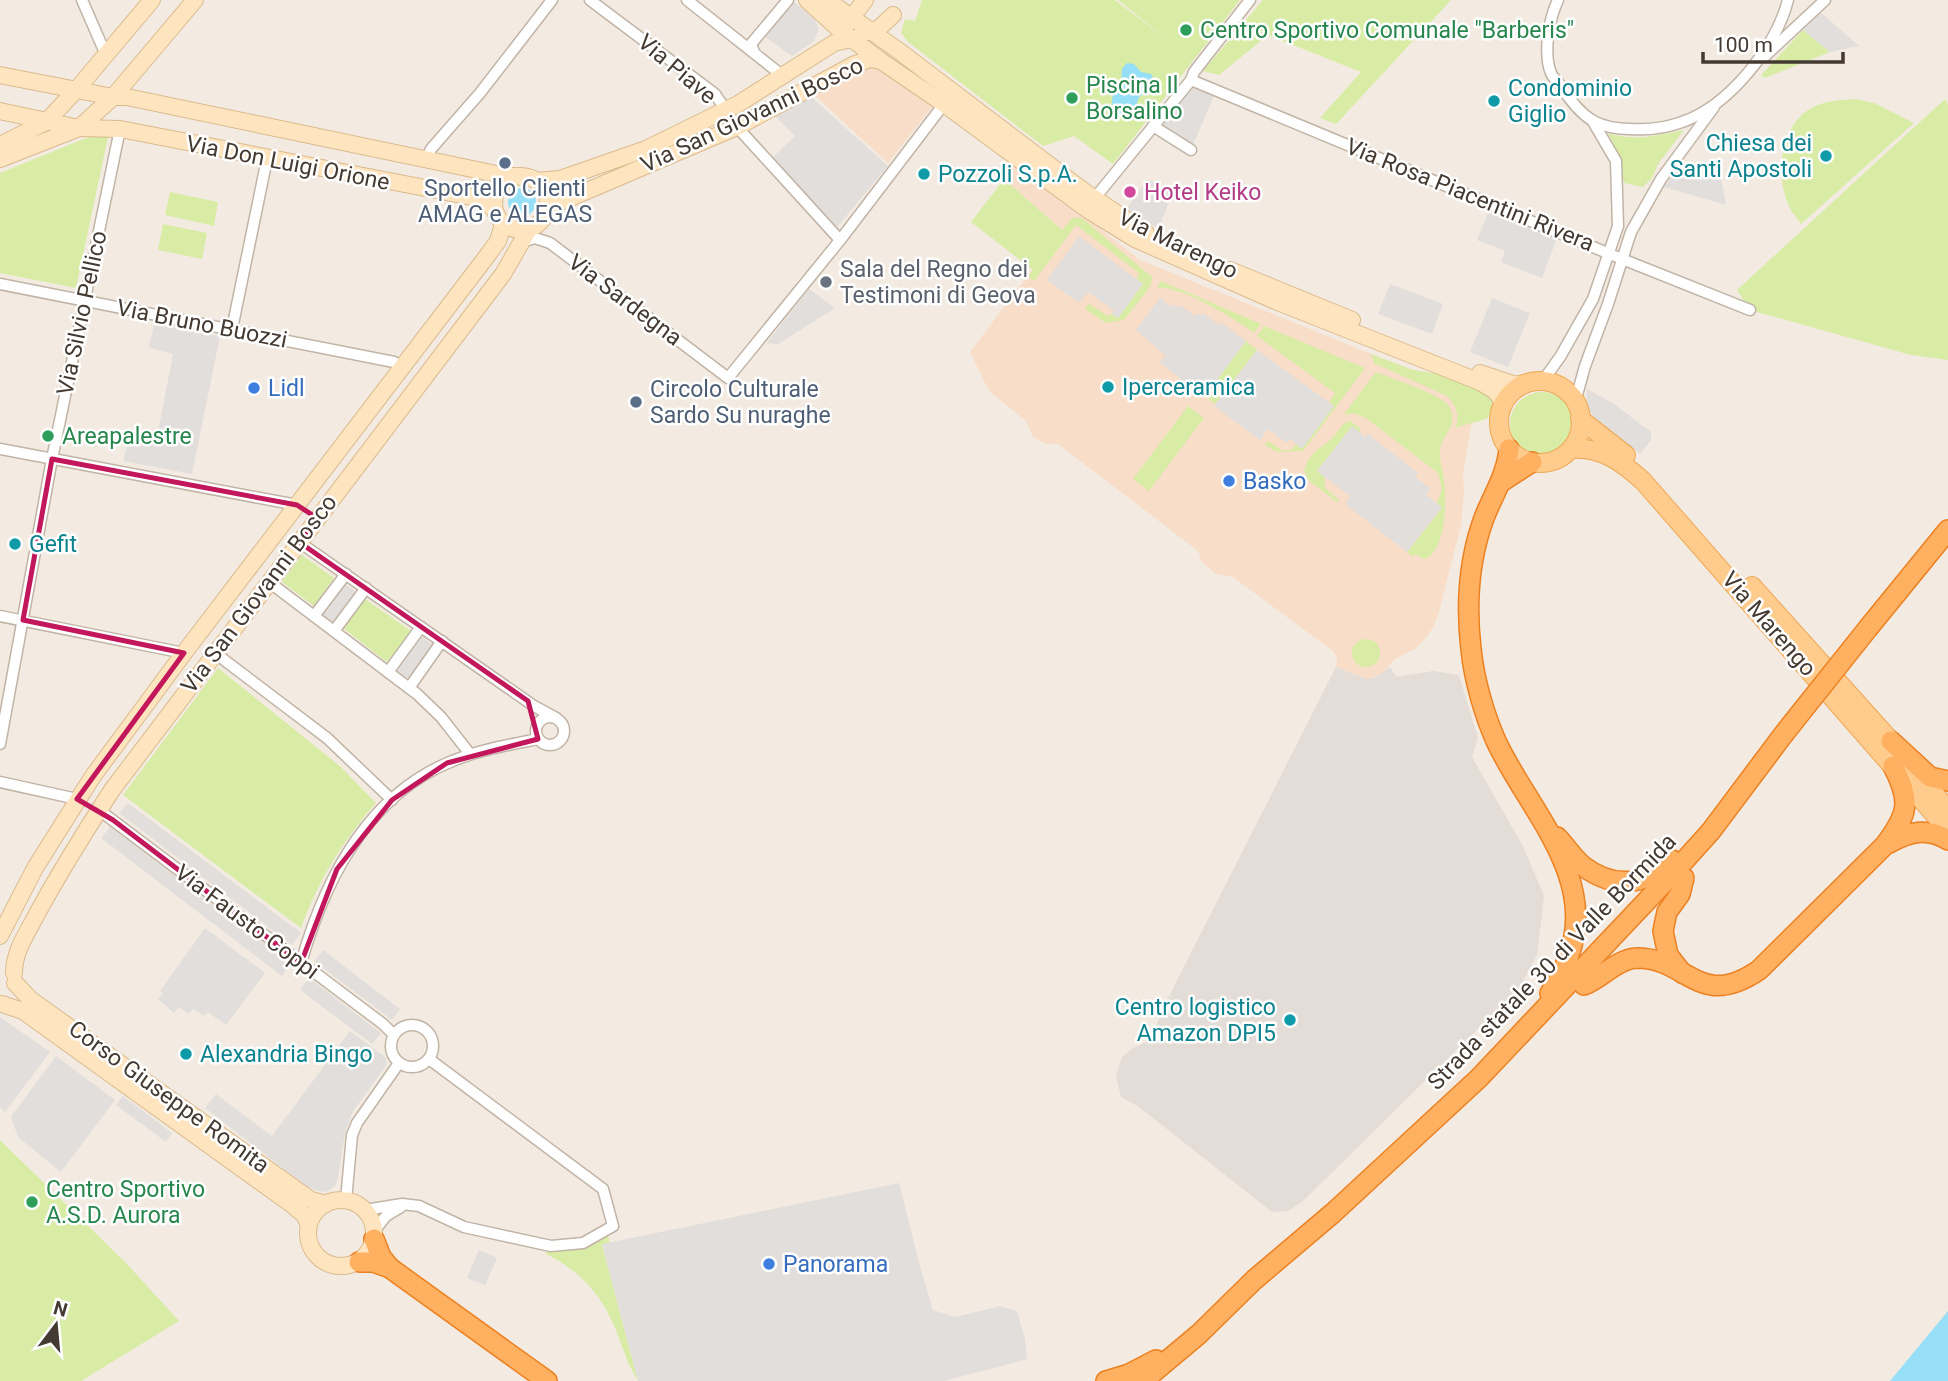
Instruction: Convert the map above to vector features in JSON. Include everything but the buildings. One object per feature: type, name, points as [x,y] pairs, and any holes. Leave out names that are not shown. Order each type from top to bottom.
[{"type":"highway","points":[[1509,449],[1501,482],[1484,518],[1474,555],[1470,583],[1471,649],[1480,694],[1496,740],[1544,821],[1572,884],[1576,917],[1576,934],[1565,968],[1556,985],[1518,1027],[1514,1041]]},
{"type":"highway","points":[[1501,482],[1532,462]]},
{"type":"highway","name":"Strada statale 30 di Valle Bormida","points":[[1143,1381],[1199,1334],[1254,1280],[1333,1213],[1479,1078],[1633,918],[1787,740],[1873,632],[1948,530]]},
{"type":"highway","name":"Strada statale 30 di Valle Bormida","points":[[1873,632],[1948,550]]},
{"type":"highway","name":"Strada statale 30 di Valle Bormida","points":[[1157,1381],[1265,1285],[1353,1212],[1486,1087],[1720,838],[1787,740]]},
{"type":"highway","points":[[1891,741],[1930,777],[1948,781]]},
{"type":"highway","points":[[1584,985],[1598,979],[1616,964],[1634,958],[1654,960],[1712,985],[1746,979],[1759,970],[1885,845],[1900,822],[1906,801],[1904,787],[1893,766]]},
{"type":"highway","points":[[1544,821],[1582,865],[1602,877],[1626,883],[1649,879],[1697,835],[1711,831]]},
{"type":"highway","points":[[1885,845],[1906,833],[1919,831],[1948,840]]},
{"type":"highway","points":[[1682,974],[1668,956],[1663,931],[1667,912],[1680,894],[1684,878]]},
{"type":"highway","points":[[374,1235],[381,1257],[390,1268],[547,1381]]},
{"type":"highway","points":[[359,1262],[373,1262],[390,1268]]},
{"type":"highway","points":[[1106,1381],[1154,1362],[1231,1294],[1254,1280]]},
{"type":"main road","points":[[1,149],[46,122],[152,0]]},
{"type":"main road","points":[[1,149],[79,128],[113,97],[195,0]]},
{"type":"main road","points":[[807,0],[827,9],[944,104],[1088,210],[1135,239],[1275,301],[1480,382],[1495,391],[1504,403]]},
{"type":"main road","points":[[827,9],[854,8],[865,0]]},
{"type":"main road","points":[[863,36],[862,10],[865,0]]},
{"type":"main road","points":[[807,60],[878,29],[896,8]]},
{"type":"main road","points":[[896,8],[888,34],[899,51]]},
{"type":"main road","points":[[807,60],[830,37],[831,26],[827,9]]},
{"type":"main road","name":"Via San Giovanni Bosco","points":[[1,1004],[12,994],[15,958],[23,940],[99,810],[503,274],[529,229],[541,221],[547,208],[737,127],[852,65],[870,59],[863,36],[825,48],[725,111],[646,149],[560,179],[512,178],[501,185],[495,196],[494,208]]},
{"type":"main road","name":"Via Marengo","points":[[863,36],[899,51],[1094,199],[1127,222],[1180,250],[1492,377],[1533,384]]},
{"type":"main road","points":[[138,66],[136,89],[146,101]]},
{"type":"main road","name":"Via Don Luigi Orione","points":[[0,75],[113,97],[127,97],[530,179]]},
{"type":"main road","points":[[1,149],[10,129],[10,121],[3,112]]},
{"type":"main road","name":"Via Don Luigi Orione","points":[[3,112],[79,128],[120,130],[472,197],[494,208]]},
{"type":"main road","points":[[530,179],[545,193],[547,208]]},
{"type":"main road","points":[[494,208],[503,224],[513,229],[529,229]]},
{"type":"main road","name":"Via San Giovanni Bosco","points":[[0,936],[35,868],[77,799],[184,653],[498,241],[503,224]]},
{"type":"main road","points":[[403,367],[415,369],[425,376]]},
{"type":"main road","points":[[1533,384],[1559,386],[1578,411],[1579,433],[1571,449],[1554,460],[1532,462],[1518,456],[1509,449],[1503,438],[1500,413],[1504,403],[1513,392],[1533,384]]},
{"type":"main road","name":"Via Marengo","points":[[1578,411],[1667,491],[1891,741],[1948,810]]},
{"type":"main road","name":"Via Marengo","points":[[1571,449],[1603,453],[1627,467],[1643,481],[1948,830]]},
{"type":"main road","points":[[297,505],[317,518]]},
{"type":"main road","points":[[184,653],[211,658]]},
{"type":"main road","points":[[77,799],[99,810]]},
{"type":"main road","name":"Corso Giuseppe Romita","points":[[0,957],[9,963],[15,978],[30,999],[311,1200],[326,1204]]},
{"type":"main road","name":"Corso Giuseppe Romita","points":[[1,1004],[23,1011],[154,1104],[291,1204],[304,1215],[309,1225]]},
{"type":"main road","points":[[346,1200],[365,1210],[371,1218],[374,1235],[368,1254],[359,1262],[341,1267],[323,1261],[311,1246],[309,1225],[315,1213],[326,1204],[346,1200]]},
{"type":"street","points":[[82,0],[106,55]]},
{"type":"street","points":[[427,158],[431,149],[480,93],[552,0]]},
{"type":"street","name":"Via Piave","points":[[590,0],[715,94],[737,127],[840,240]]},
{"type":"street","points":[[687,0],[783,76]]},
{"type":"street","points":[[754,52],[752,44],[788,0]]},
{"type":"street","points":[[1094,199],[1191,80],[1193,73],[1250,0]]},
{"type":"street","points":[[1533,384],[1560,356],[1592,299],[1618,226],[1616,162],[1592,120],[1572,102],[1551,72],[1547,40],[1558,0]]},
{"type":"street","points":[[1748,73],[1774,34],[1788,0]]},
{"type":"street","points":[[1578,411],[1585,366],[1631,232],[1661,178],[1716,104],[1825,0]]},
{"type":"street","name":"Via Rosa Piacentini Rivera","points":[[1191,80],[1750,310]]},
{"type":"street","points":[[840,240],[944,104]]},
{"type":"street","points":[[1592,120],[1613,128],[1644,130],[1683,122],[1716,104]]},
{"type":"street","points":[[1153,126],[1191,150]]},
{"type":"street","name":"Via Silvio Pellico","points":[[0,744],[52,459],[120,130]]},
{"type":"street","points":[[232,329],[267,159]]},
{"type":"street","name":"Via Sardegna","points":[[518,246],[531,238],[547,240],[728,378],[840,240]]},
{"type":"street","name":"Via Bruno Buozzi","points":[[0,284],[394,362],[403,367]]},
{"type":"street","points":[[0,449],[297,505]]},
{"type":"street","points":[[299,542],[556,718],[564,728],[562,740],[551,746],[538,740],[470,754],[447,763],[424,775],[391,800],[368,825],[337,869],[316,914],[301,962]]},
{"type":"street","points":[[314,616],[346,574]]},
{"type":"street","points":[[269,582],[409,688],[441,717],[470,754]]},
{"type":"street","points":[[334,631],[366,588]]},
{"type":"street","points":[[0,616],[184,653]]},
{"type":"street","points":[[388,672],[421,627]]},
{"type":"street","points":[[409,688],[442,641]]},
{"type":"street","points":[[211,658],[327,738],[391,800]]},
{"type":"street","points":[[528,701],[536,715],[538,740]]},
{"type":"street","points":[[537,726],[544,718],[556,718]]},
{"type":"street","points":[[0,782],[77,799]]},
{"type":"street","name":"Via Fausto Coppi","points":[[99,810],[394,1035]]},
{"type":"street","points":[[418,1026],[424,1029],[433,1046],[429,1059],[412,1067],[399,1063],[392,1053],[394,1035],[405,1027],[418,1026]]},
{"type":"street","points":[[365,1210],[408,1204],[424,1208],[464,1227],[544,1245],[583,1243],[611,1228],[613,1224],[606,1195],[600,1187],[429,1059]]},
{"type":"street","points":[[346,1200],[352,1135],[357,1123],[399,1063]]},
{"type":"street","points":[[374,1235],[389,1214],[408,1204]]},
{"type":"highlighted area","points":[[52,459],[297,505],[317,518],[299,542],[528,701],[538,739],[447,763],[392,800],[337,869],[301,963],[113,820],[77,799],[184,653],[23,620]]},
{"type":"shaded area","points":[[792,0],[815,20],[819,29],[814,41],[792,56],[763,35]]},
{"type":"shaded area","points":[[1820,12],[1859,46],[1830,52],[1803,30]]},
{"type":"shaded area","points":[[875,65],[935,103],[888,163],[813,94]]},
{"type":"shaded area","points":[[1191,86],[1214,96],[1192,147],[1160,126]]},
{"type":"shaded area","points":[[810,96],[888,166],[837,227],[772,158],[795,136],[773,114]]},
{"type":"shaded area","points":[[1017,163],[1140,260],[1411,370],[1478,388],[1463,473],[1461,525],[1434,626],[1415,649],[1395,659],[1382,674],[1367,679],[1336,667],[1334,652],[1233,577],[1216,574],[1202,562],[1198,551],[1058,444],[1046,444],[1033,437],[1026,421],[989,391],[970,352],[1062,230],[1004,179]]},
{"type":"shaded area","points":[[1679,166],[1721,178],[1726,205],[1664,187]]},
{"type":"shaded area","points":[[1148,179],[1172,195],[1158,229],[1126,209]]},
{"type":"shaded area","points":[[1489,210],[1557,238],[1542,278],[1501,262],[1505,251],[1477,240]]},
{"type":"shaded area","points":[[1079,236],[1143,284],[1118,318],[1112,314],[1114,311],[1088,292],[1079,303],[1047,280]]},
{"type":"shaded area","points":[[1390,284],[1443,304],[1432,334],[1378,314]]},
{"type":"shaded area","points":[[809,289],[835,308],[778,344],[767,343]]},
{"type":"shaded area","points":[[1160,298],[1172,307],[1174,304],[1178,307],[1180,305],[1195,316],[1203,313],[1219,325],[1221,322],[1246,341],[1204,397],[1160,363],[1165,355],[1136,330]]},
{"type":"shaded area","points":[[1492,298],[1530,313],[1508,367],[1470,352]]},
{"type":"shaded area","points":[[154,324],[220,336],[192,474],[123,461],[129,439],[156,442],[173,354],[149,348]]},
{"type":"shaded area","points":[[1257,350],[1334,406],[1302,449],[1290,439],[1287,443],[1268,429],[1260,440],[1214,406]]},
{"type":"shaded area","points":[[1587,389],[1614,404],[1651,432],[1651,440],[1640,454],[1598,422],[1586,403]]},
{"type":"shaded area","points":[[1352,426],[1365,437],[1368,434],[1418,473],[1415,477],[1430,488],[1426,495],[1442,507],[1407,552],[1345,504],[1350,496],[1317,471]]},
{"type":"shaded area","points":[[344,583],[356,592],[333,623],[321,614]]},
{"type":"shaded area","points":[[421,636],[433,645],[409,679],[396,670]]},
{"type":"shaded area","points":[[1336,667],[1367,679],[1376,677],[1390,667],[1396,677],[1433,671],[1459,675],[1478,738],[1472,757],[1523,846],[1544,896],[1537,955],[1516,994],[1302,1202],[1288,1211],[1272,1212],[1139,1107],[1121,1097],[1116,1076],[1122,1057],[1150,1040],[1165,1004]]},
{"type":"shaded area","points":[[128,803],[301,933],[292,945],[119,813]]},
{"type":"shaded area","points":[[110,827],[291,964],[282,976],[101,838]]},
{"type":"shaded area","points":[[205,928],[265,973],[226,1025],[208,1012],[204,1016],[193,1009],[188,1014],[179,1007],[174,1013],[158,999],[163,993],[160,991]]},
{"type":"shaded area","points":[[323,950],[400,1009],[392,1020],[314,961]]},
{"type":"shaded area","points":[[309,978],[381,1033],[372,1044],[300,990]]},
{"type":"shaded area","points":[[0,1017],[50,1052],[5,1112],[0,1107]]},
{"type":"shaded area","points":[[350,1031],[385,1057],[387,1064],[352,1113],[345,1133],[338,1178],[335,1186],[328,1191],[322,1192],[307,1187],[205,1108],[216,1094],[272,1136]]},
{"type":"shaded area","points":[[56,1056],[115,1100],[61,1172],[18,1137],[11,1117]]},
{"type":"shaded area","points":[[123,1096],[172,1133],[166,1142],[116,1105]]},
{"type":"shaded area","name":"Panorama","points":[[899,1183],[933,1310],[955,1317],[1000,1306],[1017,1311],[1025,1339],[1027,1359],[944,1381],[638,1381],[602,1244]]},
{"type":"shaded area","points":[[479,1250],[497,1258],[485,1285],[467,1278]]},
{"type":"green space","name":"Piscina Il Borsalino","points":[[922,0],[1115,0],[1169,41],[1118,0],[1240,0],[1113,164],[1074,136],[1043,146],[908,42],[901,33],[905,19],[915,21]]},
{"type":"green space","points":[[1263,0],[1451,0],[1336,124],[1320,118],[1361,72],[1268,35],[1219,75],[1203,71]]},
{"type":"green space","points":[[1803,30],[1830,52],[1765,78],[1761,75]]},
{"type":"green space","points":[[1855,99],[1874,103],[1914,123],[1801,224],[1790,208],[1782,181],[1783,154],[1791,129],[1799,118],[1813,107]]},
{"type":"green space","points":[[1945,99],[1948,104],[1948,360],[1911,355],[1750,310],[1737,290]]},
{"type":"green space","points":[[1684,130],[1643,187],[1624,183],[1619,156],[1608,133],[1636,137]]},
{"type":"green space","points":[[91,136],[108,137],[76,288],[0,273],[0,173]]},
{"type":"green space","points":[[1004,179],[1062,230],[1072,218],[1082,218],[1152,277],[1150,287],[1124,320],[1106,323],[1085,309],[1089,304],[1108,316],[1112,314],[1117,318],[1143,284],[1137,280],[1139,273],[1076,225],[1034,281],[1028,277],[1033,270],[971,222]]},
{"type":"green space","points":[[170,192],[218,202],[214,226],[165,215]]},
{"type":"green space","points":[[163,224],[207,233],[202,259],[158,250]]},
{"type":"green space","points":[[1161,281],[1261,324],[1254,333],[1193,297],[1167,288],[1157,288]]},
{"type":"green space","points":[[1264,326],[1365,368],[1303,451],[1277,452],[1265,445],[1268,441],[1283,451],[1293,449],[1296,444],[1302,448],[1334,406],[1329,402],[1335,393],[1257,336]]},
{"type":"green space","points":[[1246,341],[1257,350],[1215,404],[1205,396]]},
{"type":"green space","points":[[1371,354],[1413,370],[1446,375],[1478,388],[1492,399],[1492,414],[1455,429],[1457,411],[1447,396],[1374,363]]},
{"type":"green space","points":[[1376,372],[1436,396],[1448,405],[1452,412],[1452,423],[1440,449],[1445,490],[1441,537],[1431,555],[1424,559],[1415,554],[1413,557],[1407,552],[1442,508],[1437,503],[1442,489],[1438,473],[1366,418],[1356,414],[1344,414]]},
{"type":"green space","points":[[1536,392],[1548,392],[1565,401],[1572,412],[1572,436],[1565,447],[1548,456],[1536,456],[1524,451],[1515,442],[1510,430],[1510,418],[1515,406],[1524,397]]},
{"type":"green space","points":[[1188,406],[1204,418],[1149,491],[1133,479]]},
{"type":"green space","points":[[1350,421],[1361,429],[1359,432],[1352,427],[1317,471],[1324,476],[1325,488],[1339,500],[1337,502],[1308,480],[1304,470],[1314,453]]},
{"type":"green space","points":[[302,555],[334,578],[314,606],[282,582]]},
{"type":"green space","points":[[365,599],[411,631],[387,662],[343,628]]},
{"type":"green space","points":[[1366,639],[1376,643],[1380,653],[1376,663],[1366,667],[1356,663],[1352,653],[1356,643]]},
{"type":"green space","points":[[218,668],[341,767],[376,803],[332,862],[301,928],[123,795]]},
{"type":"green space","name":"Centro Sportivo A.S.D. Aurora","points":[[0,1140],[127,1264],[179,1321],[81,1381],[0,1381]]},
{"type":"green space","points":[[608,1236],[610,1243],[602,1245],[638,1381],[613,1323],[597,1295],[574,1272],[546,1254],[547,1249]]},
{"type":"water","points":[[1127,63],[1134,64],[1141,72],[1151,74],[1155,82],[1151,89],[1139,97],[1133,114],[1126,118],[1116,112],[1112,98],[1121,84],[1122,69]]},
{"type":"water","points":[[522,188],[532,192],[536,202],[532,212],[522,216],[512,212],[508,202],[512,192]]},
{"type":"water","points":[[1948,1311],[1948,1381],[1890,1381]]},
{"type":"place","name":"Centro Sportivo Comunale \"Barberis\"","points":[[1186,30]]},
{"type":"place","name":"Piscina Il Borsalino","points":[[1072,98]]},
{"type":"place","name":"Condominio Giglio","points":[[1494,101]]},
{"type":"place","name":"Chiesa dei Santi Apostoli","points":[[1826,156]]},
{"type":"place","name":"Sportello Clienti AMAG e ALEGAS","points":[[505,163]]},
{"type":"place","name":"Pozzoli S.p.A.","points":[[924,174]]},
{"type":"place","name":"Hotel Keiko","points":[[1130,192]]},
{"type":"place","name":"Sala del Regno dei Testimoni di Geova","points":[[826,282]]},
{"type":"place","name":"Iperceramica","points":[[1108,387]]},
{"type":"place","name":"Lidl","points":[[254,388]]},
{"type":"place","name":"Circolo Culturale Sardo Su nuraghe","points":[[636,402]]},
{"type":"place","name":"Areapalestre","points":[[48,436]]},
{"type":"place","name":"Basko","points":[[1229,481]]},
{"type":"place","name":"Gefit","points":[[15,544]]},
{"type":"place","name":"Centro logistico Amazon DPI5","points":[[1290,1020]]},
{"type":"place","name":"Alexandria Bingo","points":[[186,1054]]},
{"type":"place","name":"Centro Sportivo A.S.D. Aurora","points":[[32,1202]]},
{"type":"place","name":"Panorama","points":[[769,1264]]}]
